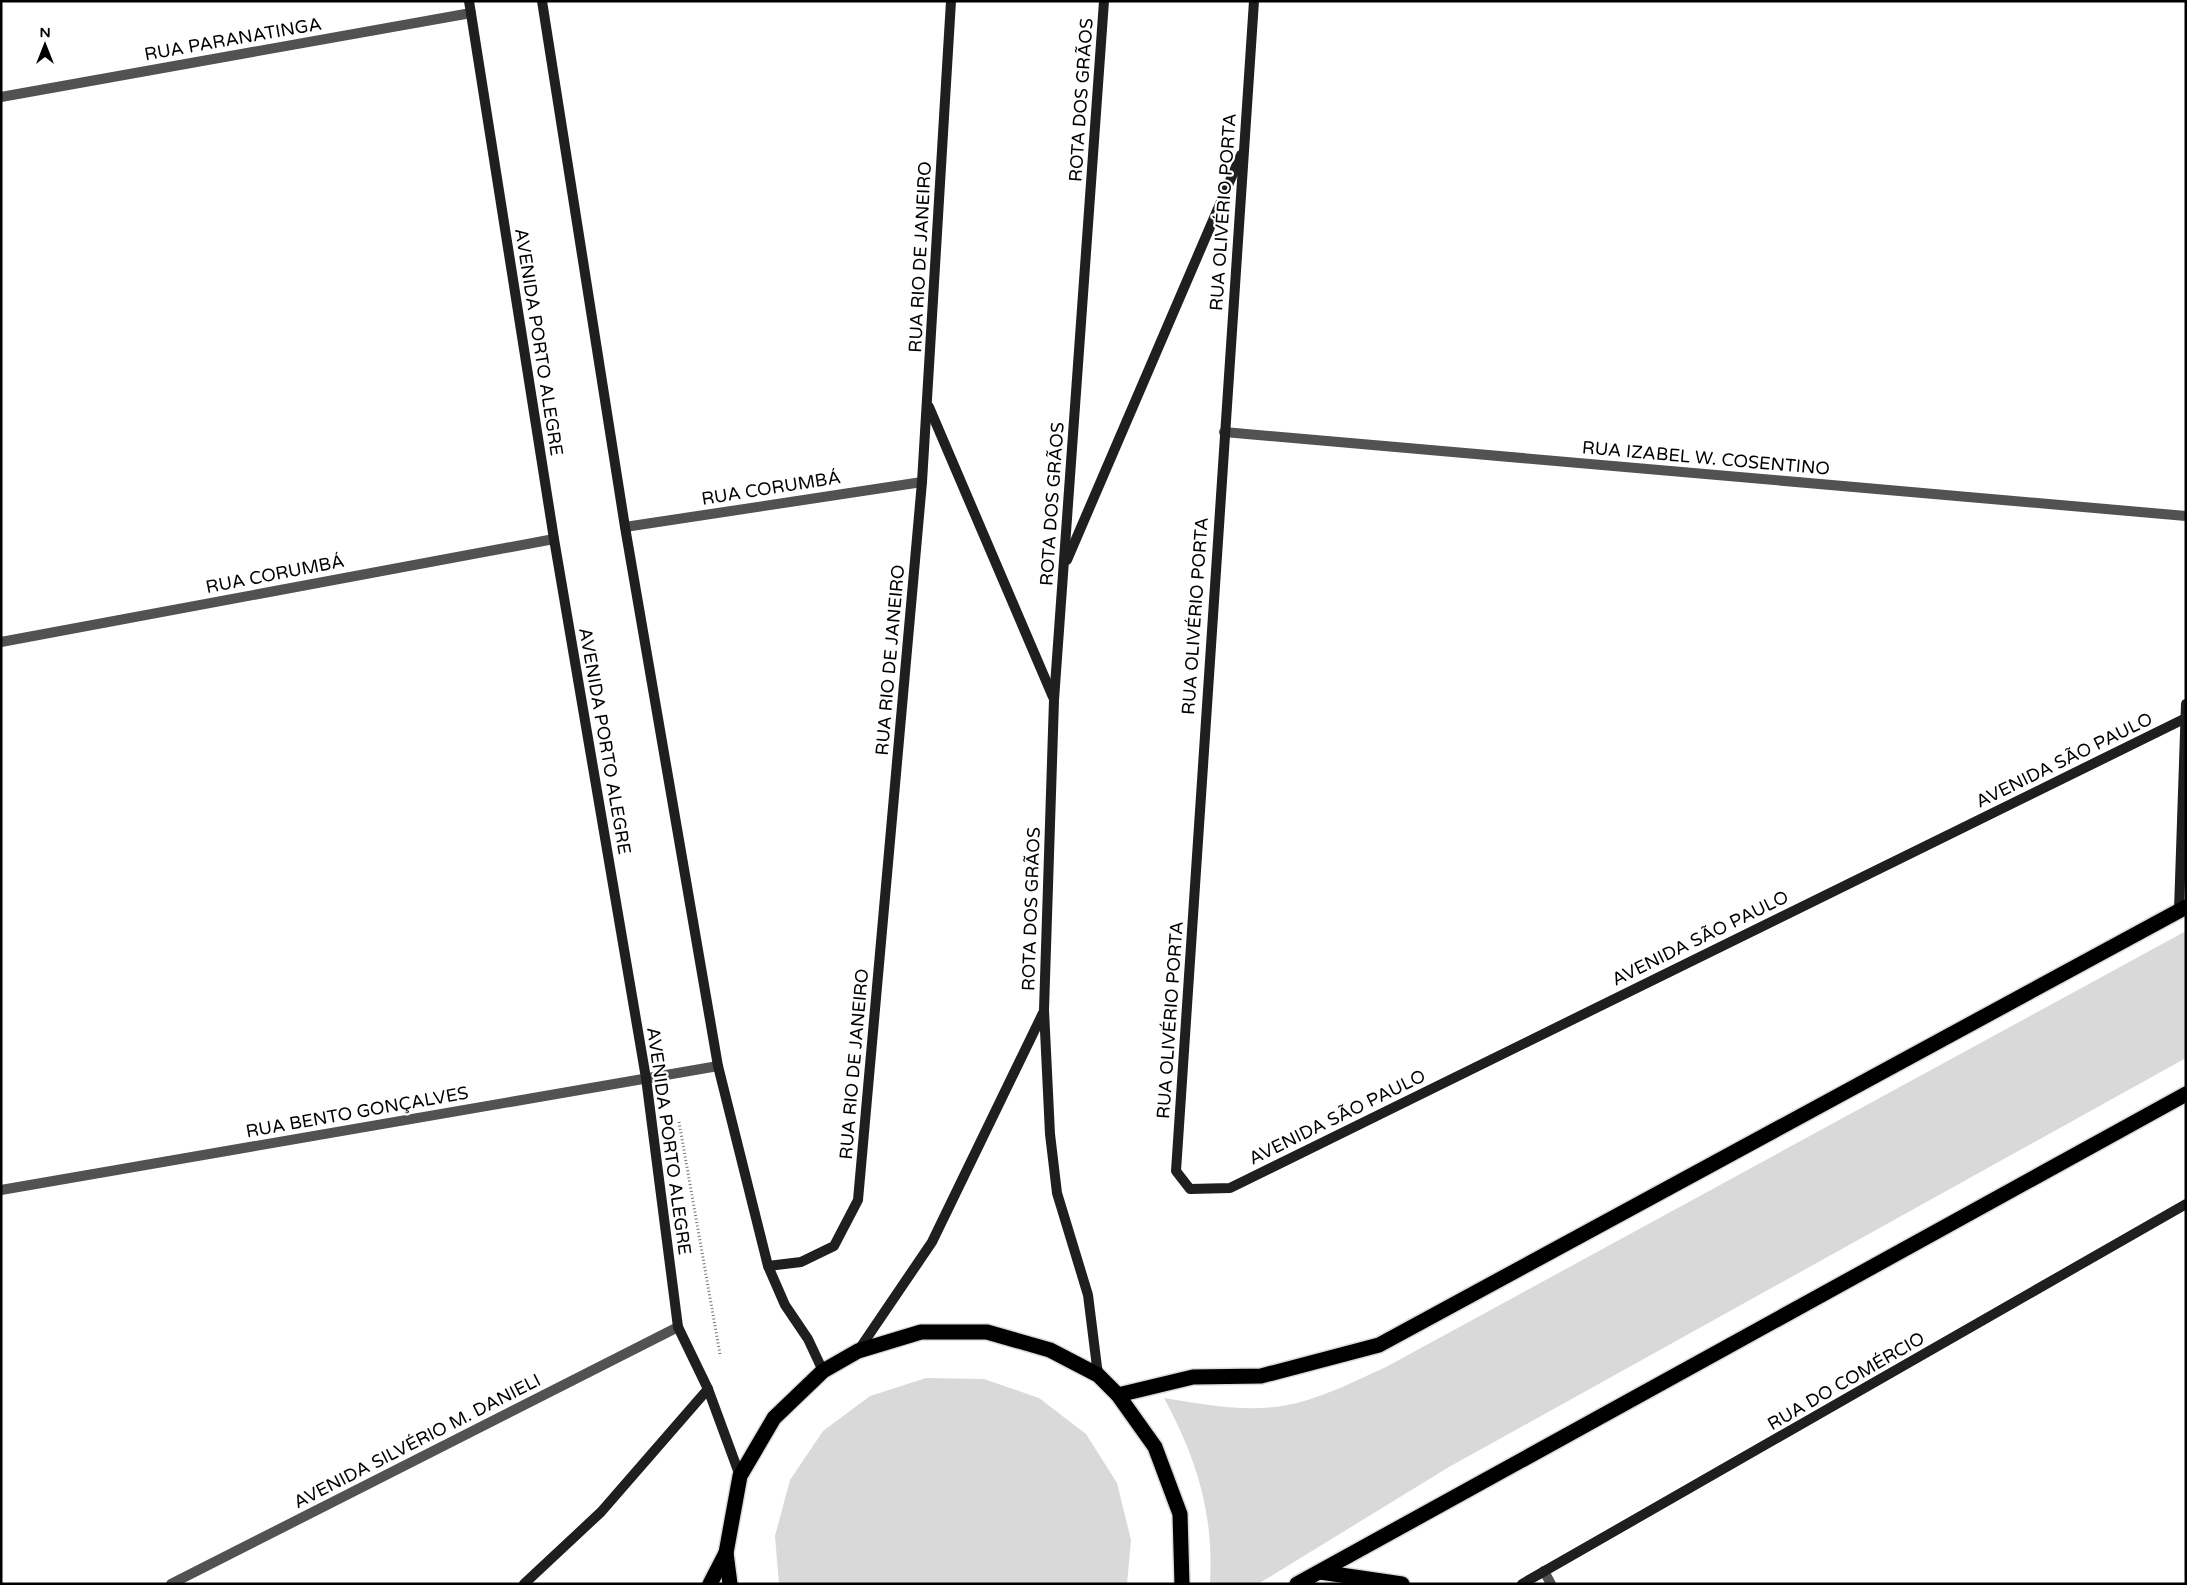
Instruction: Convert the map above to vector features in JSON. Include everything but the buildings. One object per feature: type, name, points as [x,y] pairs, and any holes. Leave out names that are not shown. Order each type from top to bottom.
[{"type":"highway","points":[[1118,1395],[1193,1377],[1261,1376],[1379,1345],[2183,908]]},
{"type":"highway","points":[[1297,1584],[2186,1094]]},
{"type":"highway","points":[[710,1584],[726,1553],[740,1476],[774,1418],[823,1371],[858,1351],[921,1332],[987,1332],[1050,1350],[1098,1375],[1118,1395],[1155,1447],[1180,1514],[1182,1584]]},
{"type":"highway","points":[[726,1553],[730,1584]]},
{"type":"highway","points":[[1320,1572],[1402,1584]]},
{"type":"main road","name":"AVENIDA PORTO ALEGRE","points":[[469,1],[554,539],[646,1078],[678,1327],[708,1388],[740,1476]]},
{"type":"main road","points":[[542,1],[625,527],[718,1066],[768,1266],[785,1305],[808,1339],[823,1371]]},
{"type":"main road","name":"RUA RIO DE JANEIRO","points":[[768,1266],[801,1262],[834,1246],[858,1200],[922,482],[951,1]]},
{"type":"main road","name":"ROTA DOS GRÃOS","points":[[1098,1375],[1088,1295],[1057,1193],[1050,1134],[1044,1010],[1054,700],[1104,1]]},
{"type":"main road","name":"RUA OLIVÉRIO PORTA","points":[[1230,1188],[1190,1189],[1176,1171],[1254,1]]},
{"type":"main road","points":[[1064,568],[1245,147]]},
{"type":"main road","points":[[927,404],[1054,700]]},
{"type":"main road","points":[[2183,908],[2186,704]]},
{"type":"main road","name":"AVENIDA SÃO PAULO","points":[[1230,1188],[2185,719]]},
{"type":"main road","name":"ROTA DOS GRÃOS","points":[[858,1351],[932,1242],[1044,1010]]},
{"type":"main road","name":"RUA DO COMÉRCIO","points":[[1522,1584],[2186,1204]]},
{"type":"main road","points":[[524,1584],[601,1512],[708,1388]]},
{"type":"street","name":"RUA PARANATINGA","points":[[1,97],[471,13]]},
{"type":"street","name":"RUA IZABEL W. COSENTINO","points":[[1224,432],[2186,516]]},
{"type":"street","name":"RUA CORUMBÁ","points":[[625,527],[922,482]]},
{"type":"street","name":"RUA CORUMBÁ","points":[[1,642],[554,539]]},
{"type":"street","name":"RUA BENTO GONÇALVES","points":[[1,1190],[718,1066]]},
{"type":"street","name":"AVENIDA SILVÉRIO M. DANIELI","points":[[172,1584],[678,1327]]},
{"type":"street","points":[[1544,1571],[1551,1584]]},
{"type":"shaded area","points":[[2186,931],[2186,1058],[1449,1467],[1258,1584],[1210,1584],[1211,1558],[1209,1534],[1201,1488],[1186,1443],[1164,1398],[1230,1407],[1264,1408],[1280,1406],[1309,1400],[1331,1392],[1386,1367]]},
{"type":"shaded area","points":[[926,1378],[984,1379],[1039,1398],[1086,1434],[1117,1483],[1131,1540],[1127,1584],[779,1584],[775,1536],[790,1480],[823,1431],[870,1396]]}]
